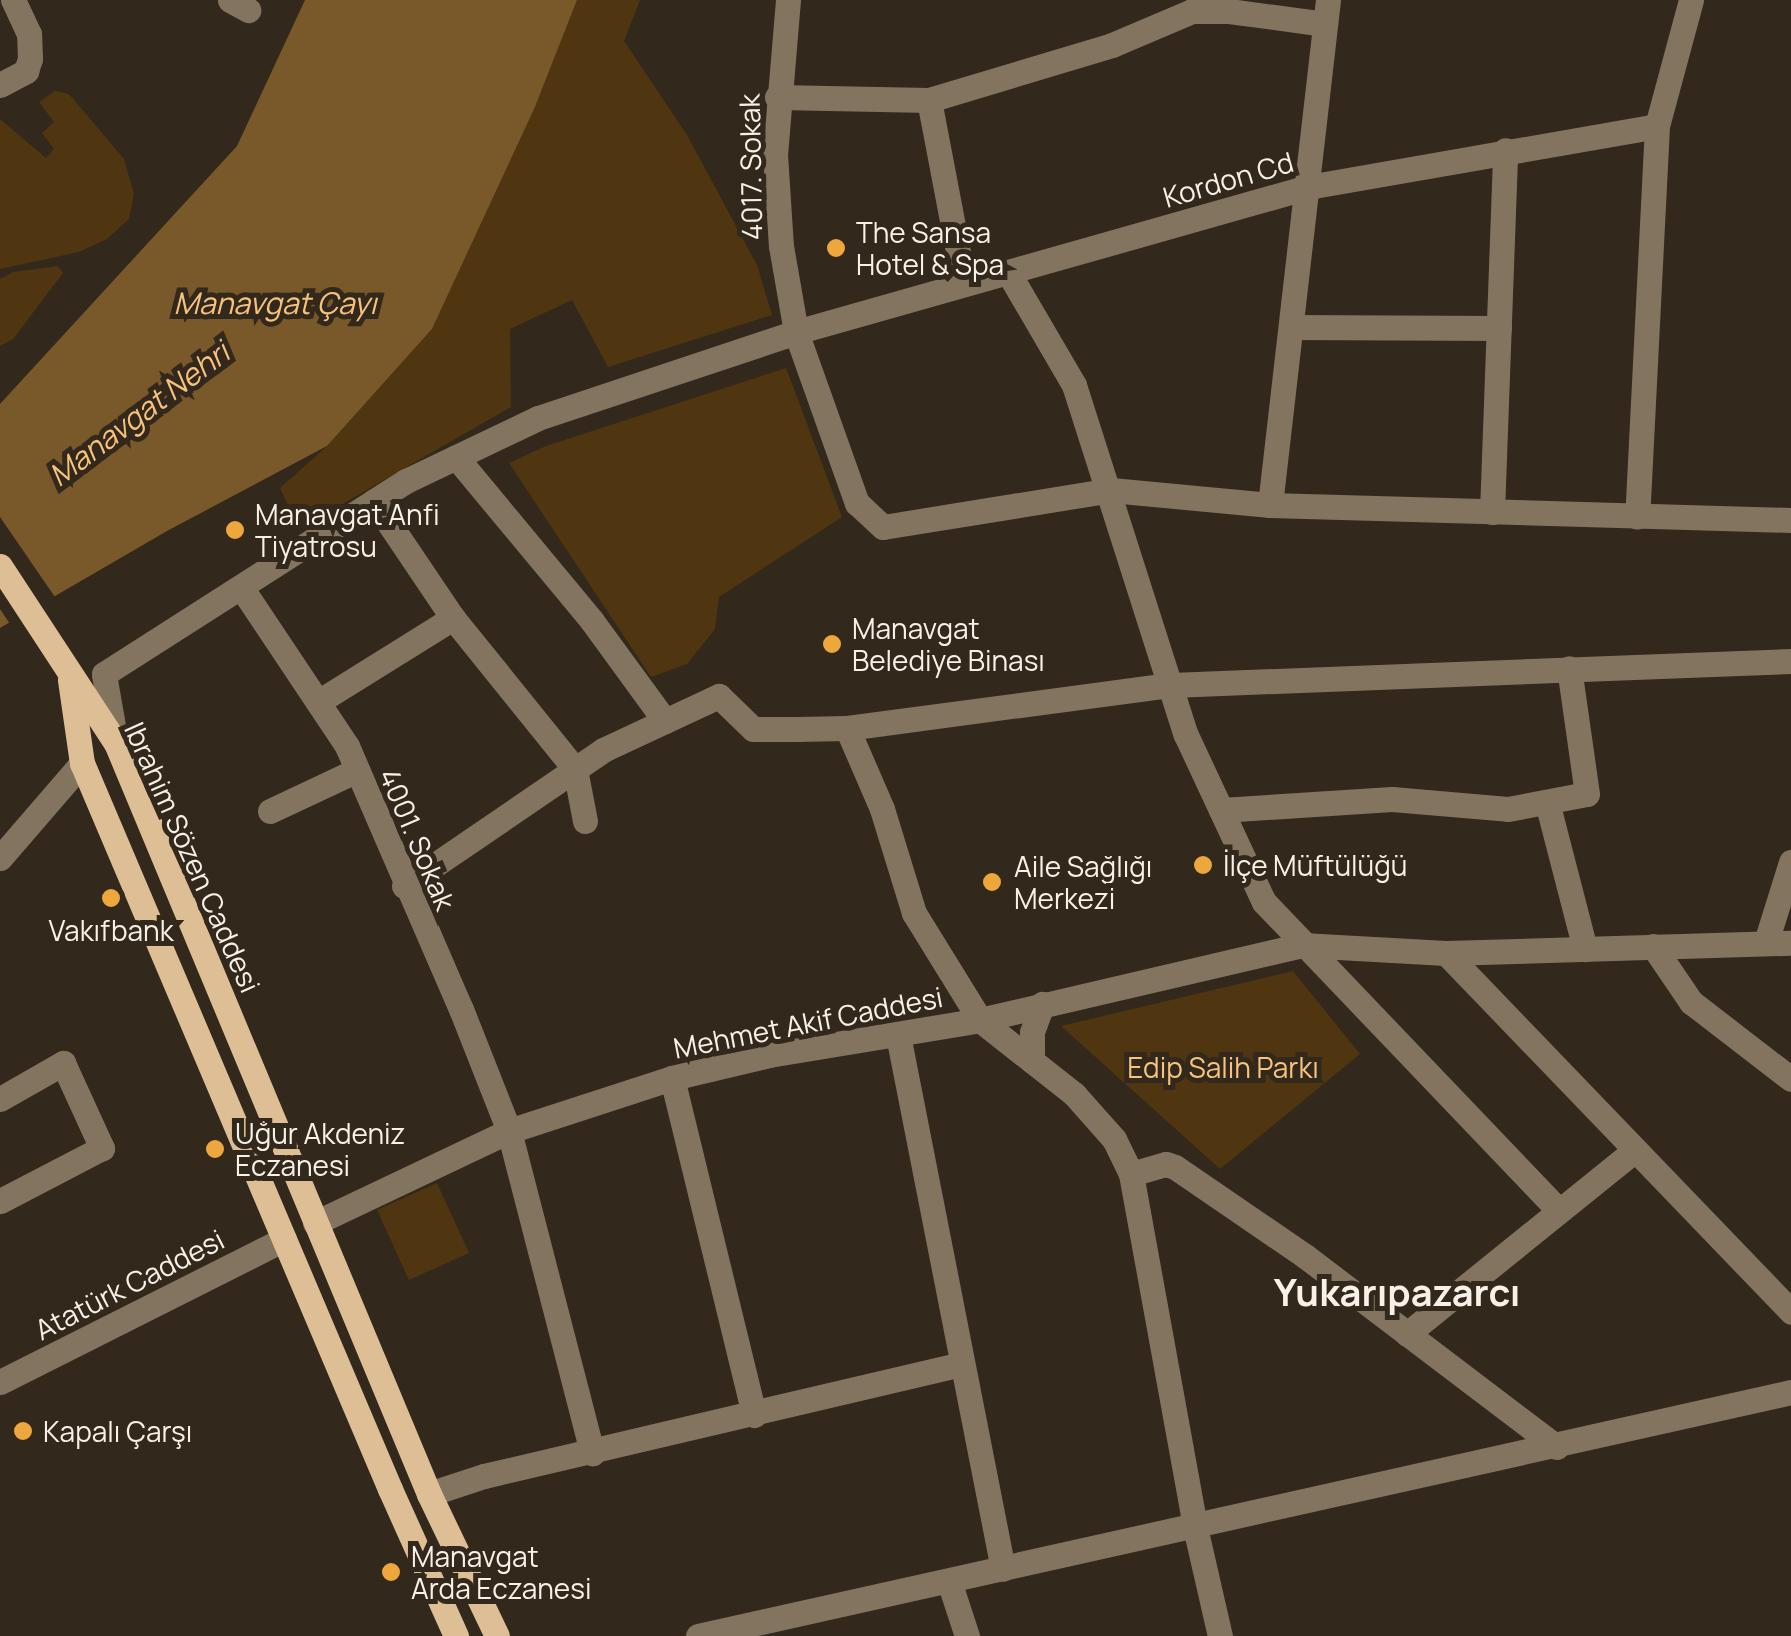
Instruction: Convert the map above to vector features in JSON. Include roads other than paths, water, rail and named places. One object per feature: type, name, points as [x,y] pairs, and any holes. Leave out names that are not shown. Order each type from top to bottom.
[{"type":"main road","points":[[0,566],[52,642],[69,675]]},
{"type":"main road","name":"Ibrahim Sözen Caddesi","points":[[69,675],[116,743],[429,1494],[496,1636]]},
{"type":"main road","name":"Ibrahim Sözen Caddesi","points":[[69,675],[82,763],[456,1636]]},
{"type":"street","points":[[0,85],[26,71],[30,59],[29,34],[14,0]]},
{"type":"street","name":"4017. Sokak","points":[[788,0],[777,97],[780,246],[796,332],[857,503],[883,527],[1111,490]]},
{"type":"street","points":[[1637,516],[1657,126],[1691,0]]},
{"type":"street","points":[[777,97],[929,100],[1112,45],[1190,6],[1229,11],[1326,12],[1270,506]]},
{"type":"street","points":[[929,100],[964,284]]},
{"type":"street","name":"Kordon Cd","points":[[116,743],[104,674],[374,502],[538,418],[796,332],[1308,187],[1657,126]]},
{"type":"street","points":[[1492,512],[1506,150]]},
{"type":"street","points":[[1008,272],[1074,385],[1111,490],[1186,735],[1264,902],[1559,1212]]},
{"type":"street","points":[[1291,327],[1499,328]]},
{"type":"street","points":[[456,457],[592,620],[665,721]]},
{"type":"street","points":[[1111,490],[1270,506],[1791,520]]},
{"type":"street","points":[[374,502],[453,618],[574,769],[585,822]]},
{"type":"street","name":"4001. Sokak","points":[[241,587],[318,702],[357,770],[460,1009],[509,1131],[592,1453]]},
{"type":"street","points":[[318,702],[453,618]]},
{"type":"street","points":[[404,886],[603,750],[719,696],[753,729],[847,728],[1170,684],[1791,660]]},
{"type":"street","points":[[1222,810],[1392,799],[1508,810],[1587,794],[1570,668]]},
{"type":"street","points":[[847,728],[882,809],[914,913],[980,1020],[1074,1094],[1114,1139],[1130,1174],[1195,1527],[1220,1636]]},
{"type":"street","points":[[0,858],[82,763]]},
{"type":"street","points":[[270,812],[357,770]]},
{"type":"street","points":[[1547,802],[1585,948]]},
{"type":"street","points":[[1779,942],[1791,862]]},
{"type":"street","name":"Mehmet Akif Caddesi","points":[[315,1224],[509,1131],[672,1078],[769,1055],[980,1020],[1302,945],[1446,953],[1779,942]]},
{"type":"street","points":[[1652,946],[1691,1002],[1791,1079]]},
{"type":"street","points":[[1446,953],[1791,1312]]},
{"type":"street","points":[[1032,1061],[1032,1032],[1042,1004]]},
{"type":"street","points":[[898,1035],[960,1364],[1004,1569]]},
{"type":"street","points":[[0,1099],[63,1063],[102,1148],[0,1201]]},
{"type":"street","points":[[672,1078],[754,1416]]},
{"type":"street","points":[[1407,1334],[1635,1150]]},
{"type":"street","points":[[1130,1174],[1166,1164],[1174,1167],[1557,1447]]},
{"type":"street","name":"Atatürk Caddesi","points":[[0,1382],[284,1239]]},
{"type":"street","points":[[429,1494],[484,1476],[754,1416],[960,1364]]},
{"type":"street","points":[[698,1636],[1791,1392]]},
{"type":"street","points":[[950,1580],[966,1636]]},
{"type":"water","name":"Manavgat Çayı","points":[[305,0],[577,0],[535,107],[432,329],[327,446],[167,531],[0,628],[0,404],[237,146]]},
{"type":"place","name":"The Sansa Hotel & Spa","points":[[836,248]]},
{"type":"place","name":"Manavgat Anfi Tiyatrosu","points":[[235,530]]},
{"type":"place","name":"Manavgat Belediye Binası","points":[[832,644]]},
{"type":"place","name":"İlçe Müftülüğü","points":[[1203,865]]},
{"type":"place","name":"Aile Sağlığı Merkezi","points":[[992,882]]},
{"type":"place","name":"Vakıfbank","points":[[111,898]]},
{"type":"place","name":"Uğur Akdeniz Eczanesi","points":[[215,1149]]},
{"type":"place","name":"Kapalı Çarşı","points":[[23,1431]]},
{"type":"place","name":"Manavgat Arda Eczanesi","points":[[391,1572]]},
{"type":"district","name":"Yukarıpazarcı","points":[[1397,1292]]},
{"type":"water label","name":"Manavgat Nehri","points":[[139,414]]},
{"type":"park label","name":"Edip Salih Parkı","points":[[1223,1067]]}]
